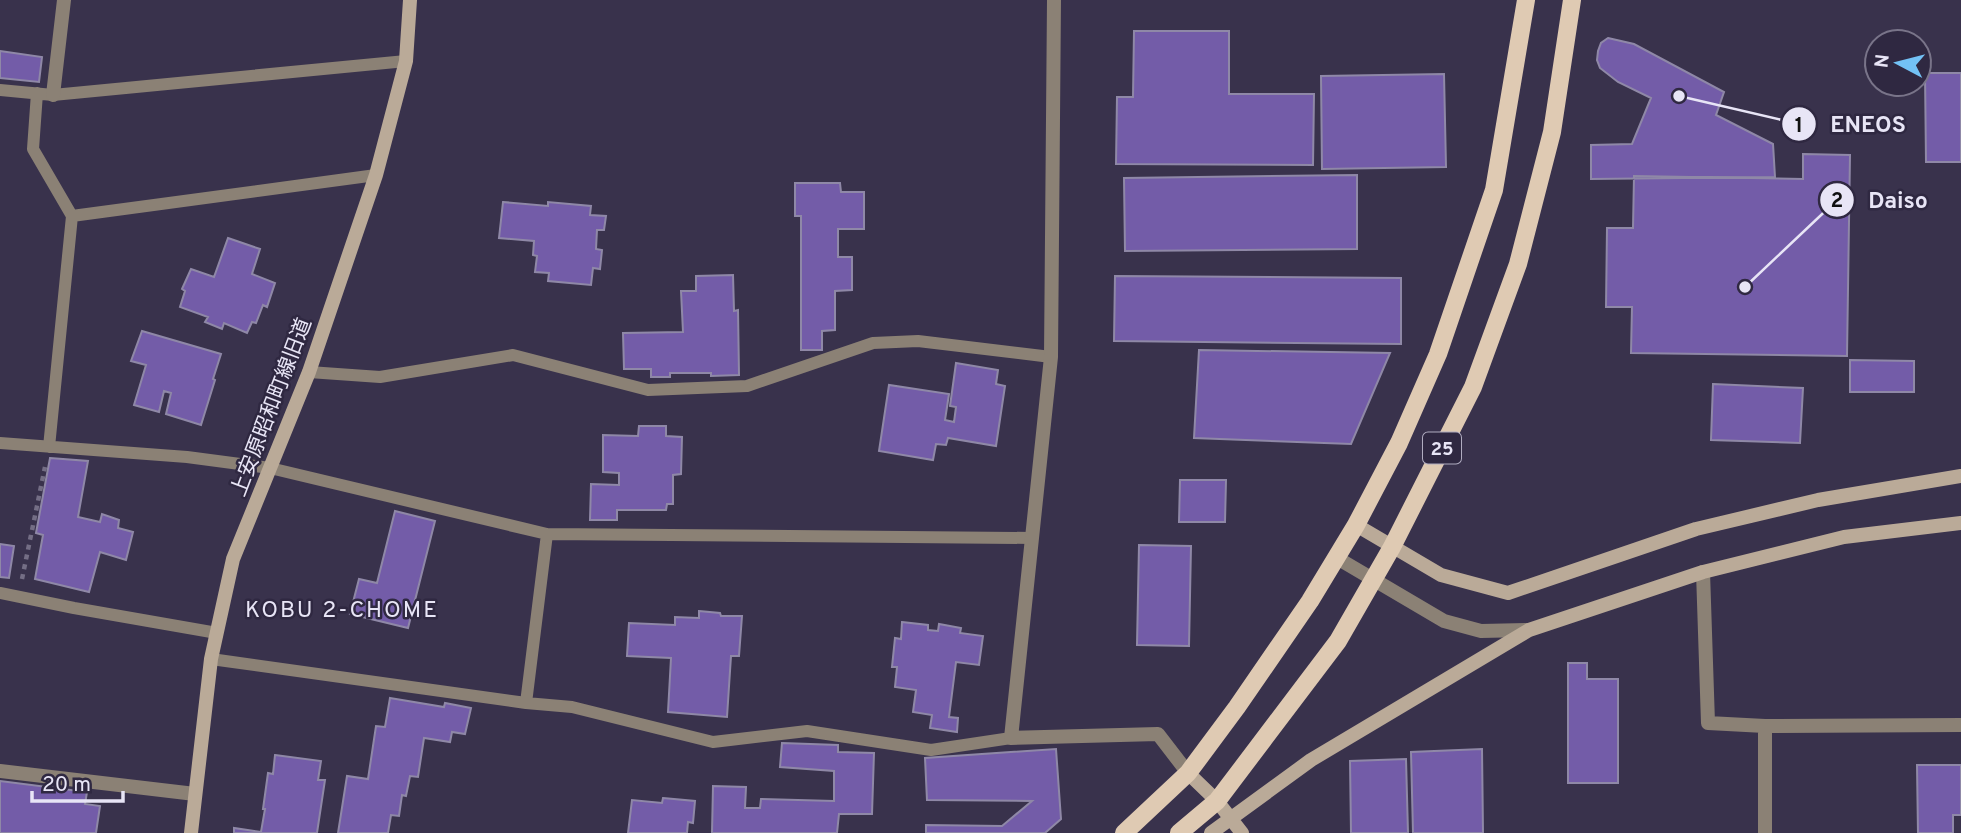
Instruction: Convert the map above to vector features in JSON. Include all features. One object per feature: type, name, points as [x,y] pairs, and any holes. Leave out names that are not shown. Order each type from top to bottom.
[{"type":"main road","name":"25","points":[[1124,833],[1188,773],[1237,707],[1337,558],[1399,443],[1438,354],[1494,190],[1526,0]]},
{"type":"main road","name":"25","points":[[1179,833],[1217,801],[1338,641],[1392,547],[1473,387],[1518,264],[1552,132],[1572,0]]},
{"type":"street","points":[[53,95],[64,0]]},
{"type":"street","name":"上安原昭和町線旧道","points":[[191,833],[211,659],[233,559],[309,372],[376,175],[406,61],[410,0]]},
{"type":"street","points":[[1054,0],[1051,357],[1011,738],[1158,734],[1188,773],[1217,801],[1242,833]]},
{"type":"street","points":[[1356,525],[1441,575],[1508,593],[1696,529],[1818,500],[1961,476]]},
{"type":"street","points":[[1211,833],[1311,760],[1529,630],[1703,572],[1844,537],[1961,523]]},
{"type":"street","points":[[1337,558],[1444,621],[1481,631],[1529,630]]},
{"type":"street","points":[[1703,572],[1708,723],[1765,726],[1961,725]]},
{"type":"street","points":[[1765,726],[1765,833]]},
{"type":"street","points":[[0,771],[195,794]]},
{"type":"lane","points":[[0,90],[53,95],[406,61]]},
{"type":"lane","points":[[37,93],[33,149],[72,216],[49,447]]},
{"type":"lane","points":[[72,216],[376,175]]},
{"type":"lane","points":[[309,372],[380,377],[513,355],[648,390],[747,386],[873,343],[918,341],[1051,357]]},
{"type":"lane","points":[[0,443],[187,457],[270,468],[547,534],[1032,538]]},
{"type":"lane","points":[[526,703],[547,534]]},
{"type":"lane","points":[[0,593],[217,633]]},
{"type":"lane","points":[[211,659],[572,707],[713,742],[807,731],[932,750],[1011,738]]},
{"type":"path","points":[[18,597],[49,447]]},
{"type":"building","points":[[1134,31],[1229,31],[1229,94],[1314,94],[1313,165],[1116,164],[1117,97],[1133,97]]},
{"type":"building","points":[[1608,38],[1634,44],[1724,92],[1716,115],[1773,144],[1775,177],[1591,179],[1591,145],[1632,144],[1651,98],[1618,82],[1600,68],[1598,51],[1601,43]]},
{"type":"building","points":[[0,51],[42,57],[39,82],[0,78]]},
{"type":"building","points":[[1933,73],[1961,73],[1961,162],[1926,162],[1925,98],[1933,98]]},
{"type":"building","points":[[1444,74],[1446,167],[1322,169],[1321,76]]},
{"type":"building","points":[[1803,154],[1850,155],[1847,356],[1631,353],[1632,307],[1606,307],[1607,228],[1633,228],[1634,176],[1803,179]]},
{"type":"building","points":[[1357,175],[1357,249],[1125,251],[1124,178]]},
{"type":"building","points":[[795,183],[840,183],[841,192],[864,192],[864,229],[838,229],[838,257],[852,257],[852,290],[835,291],[835,330],[822,331],[822,350],[801,350],[801,216],[795,216]]},
{"type":"building","points":[[503,202],[591,206],[590,215],[606,216],[604,230],[597,230],[596,249],[602,250],[600,269],[593,268],[591,285],[548,281],[549,273],[535,272],[537,256],[533,255],[534,241],[499,238]]},
{"type":"building","points":[[228,238],[260,249],[252,274],[275,283],[267,307],[263,305],[256,323],[252,322],[247,333],[224,323],[222,329],[205,322],[208,317],[180,307],[185,291],[182,289],[191,269],[214,277]]},
{"type":"building","points":[[733,275],[734,311],[738,310],[739,375],[670,373],[670,377],[651,377],[651,369],[624,369],[623,333],[683,332],[681,291],[696,291],[696,276]]},
{"type":"building","points":[[1115,276],[1401,278],[1401,344],[1114,341]]},
{"type":"building","points":[[142,331],[221,354],[201,425],[166,414],[171,393],[164,391],[159,412],[134,405],[146,365],[131,361]]},
{"type":"building","points":[[1199,350],[1390,353],[1351,444],[1194,438]]},
{"type":"building","points":[[1850,360],[1914,361],[1914,392],[1850,392]]},
{"type":"building","points":[[956,363],[998,370],[996,384],[1005,386],[996,446],[948,438],[946,445],[936,444],[933,460],[879,451],[889,385],[949,394],[945,420],[954,422],[956,407],[950,406]]},
{"type":"building","points":[[1713,384],[1803,388],[1800,443],[1711,440]]},
{"type":"building","points":[[639,426],[666,426],[666,436],[682,437],[681,474],[673,475],[673,504],[667,504],[666,510],[617,510],[617,520],[590,520],[591,484],[619,485],[619,473],[603,472],[603,435],[638,436]]},
{"type":"building","points":[[50,458],[88,461],[78,517],[100,522],[102,514],[119,520],[118,528],[133,532],[126,560],[100,552],[89,592],[35,579],[43,535],[36,533]]},
{"type":"building","points":[[1180,480],[1226,480],[1225,522],[1179,522]]},
{"type":"building","points":[[395,511],[435,521],[408,628],[350,614],[359,579],[377,583]]},
{"type":"building","points":[[0,544],[14,546],[9,578],[0,577]]},
{"type":"building","points":[[1139,545],[1191,546],[1189,646],[1137,645]]},
{"type":"building","points":[[699,611],[720,613],[721,616],[742,616],[739,656],[731,656],[727,717],[668,712],[671,658],[627,656],[629,623],[675,625],[675,617],[699,618]]},
{"type":"building","points":[[902,622],[928,625],[928,630],[938,631],[939,624],[961,628],[960,633],[983,636],[979,665],[956,662],[949,717],[958,718],[957,732],[930,728],[932,715],[913,712],[916,690],[895,687],[897,667],[892,667],[895,638],[901,639]]},
{"type":"building","points":[[1568,663],[1587,663],[1587,679],[1618,679],[1618,783],[1568,783]]},
{"type":"building","points":[[390,698],[444,707],[445,703],[471,708],[465,734],[452,732],[450,742],[424,738],[418,777],[410,776],[406,796],[402,795],[399,816],[391,815],[388,833],[338,833],[347,776],[368,779],[376,726],[385,727]]},
{"type":"building","points":[[782,743],[838,745],[838,752],[874,753],[872,814],[839,814],[837,833],[712,833],[713,786],[746,787],[745,808],[760,808],[761,799],[834,801],[834,771],[780,767]]},
{"type":"building","points":[[1056,749],[1061,819],[1045,833],[926,833],[926,825],[1002,826],[1032,801],[927,800],[925,758]]},
{"type":"building","points":[[1482,749],[1483,833],[1413,833],[1411,752]]},
{"type":"building","points":[[275,755],[321,761],[318,780],[325,780],[317,833],[234,833],[234,828],[261,832],[268,773],[273,774]]},
{"type":"building","points":[[275,755],[321,761],[318,780],[325,780],[317,833],[234,833],[234,828],[261,832],[268,773],[273,774]]},
{"type":"building","points":[[1406,759],[1408,833],[1351,833],[1350,761]]},
{"type":"building","points":[[1917,765],[1961,765],[1961,815],[1953,815],[1953,833],[1918,833]]},
{"type":"building","points":[[0,781],[87,792],[85,804],[100,806],[96,833],[0,833]]},
{"type":"building","points":[[663,798],[695,801],[693,823],[688,822],[687,833],[628,833],[632,800],[662,803]]},
{"type":"place","name":"ENEOS","points":[[1679,96]]},
{"type":"place","name":"Daiso","points":[[1745,287]]},
{"type":"district","name":"KOBU 2-CHOME","points":[[342,609]]}]
